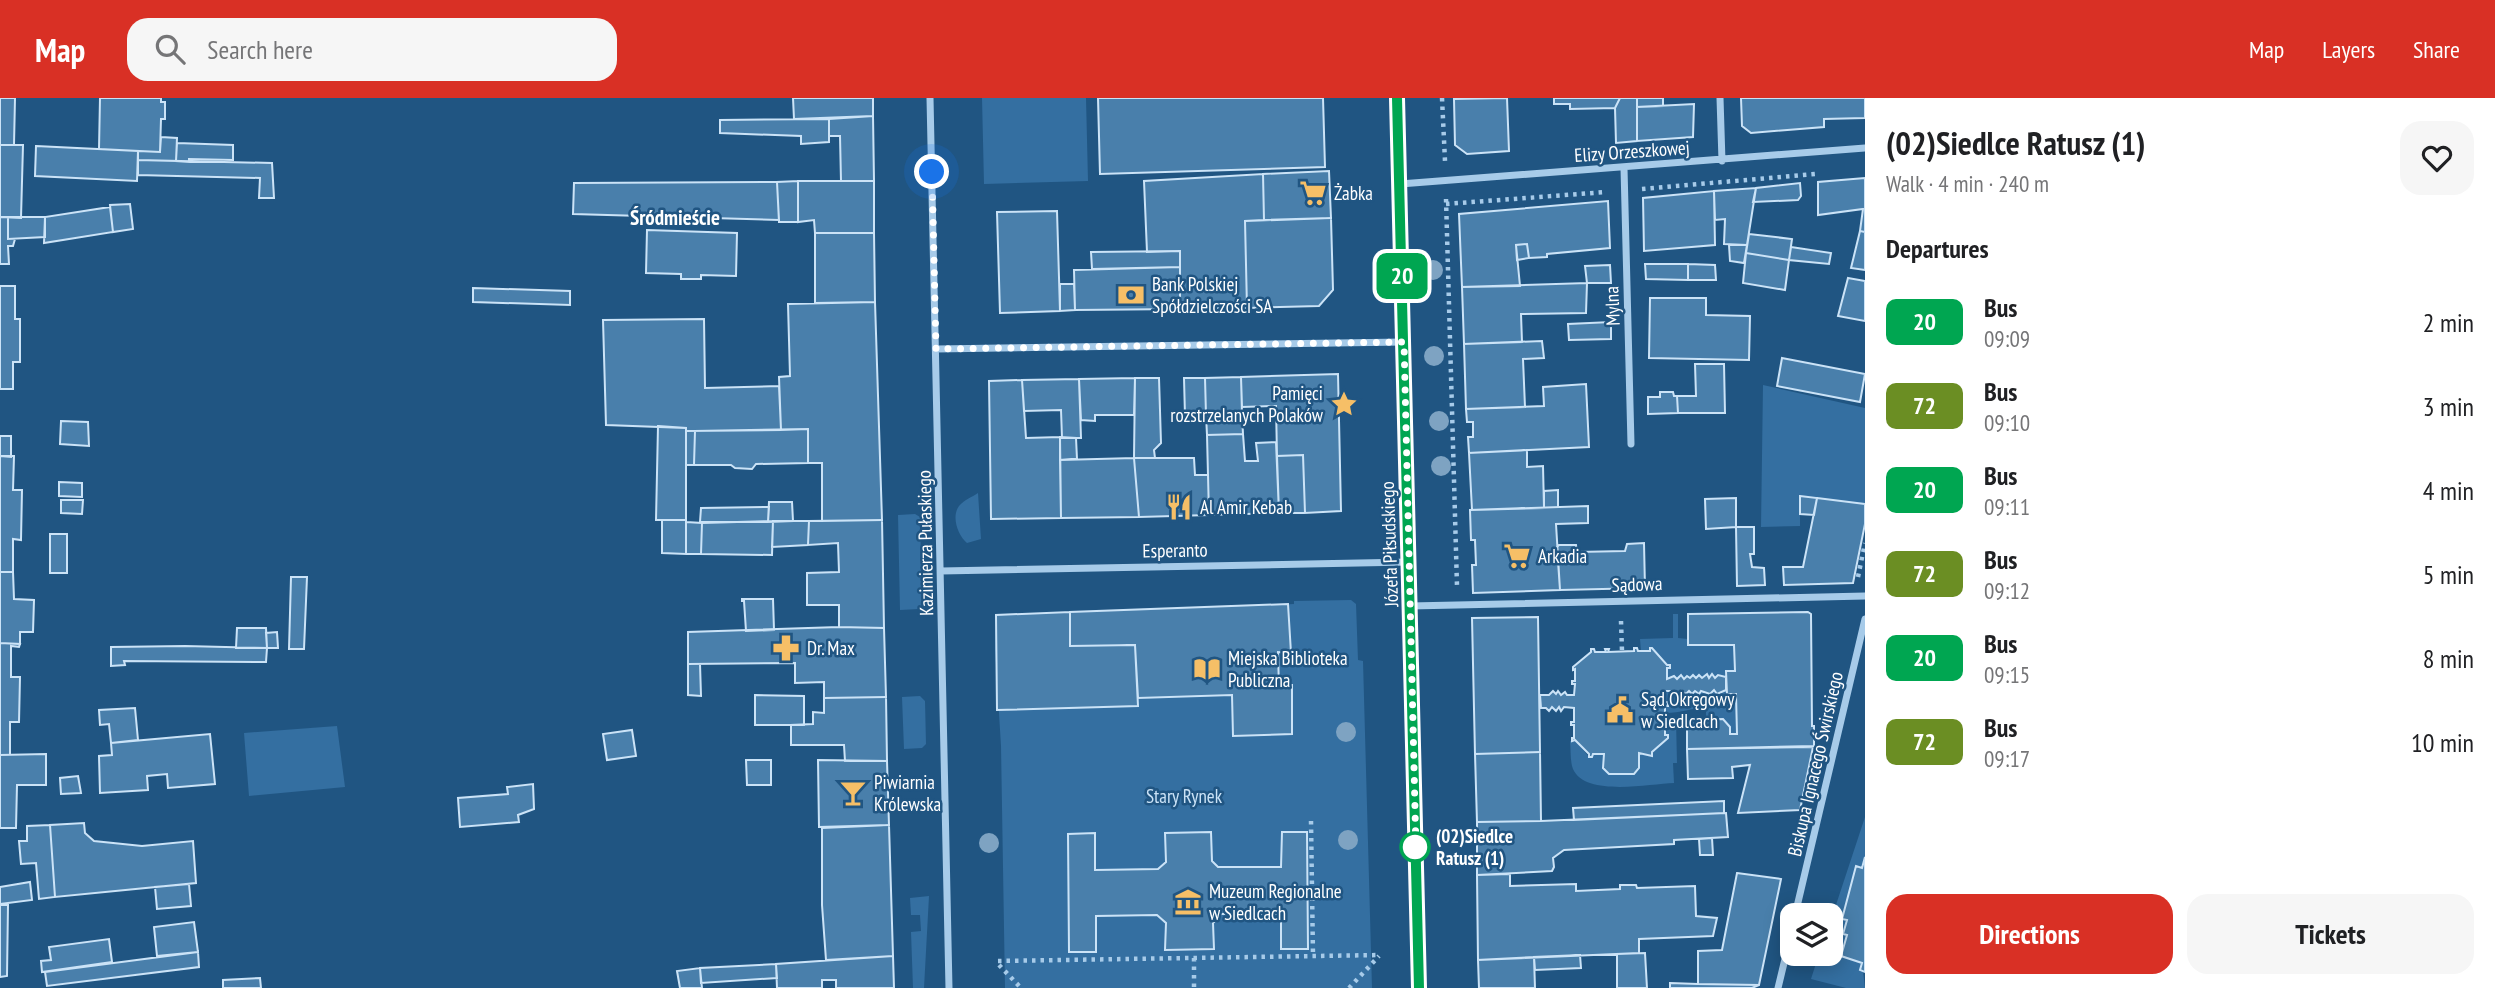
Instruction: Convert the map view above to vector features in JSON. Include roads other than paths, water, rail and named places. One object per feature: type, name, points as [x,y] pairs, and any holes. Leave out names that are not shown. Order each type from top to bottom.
[{"type":"main road","name":"Józefa Piłsudskiego","points":[[1397,98],[1419,988]]},
{"type":"street","name":"Kazimierza Pułaskiego","points":[[930,98],[949,988]]},
{"type":"street","points":[[1720,98],[1722,160]]},
{"type":"street","name":"Elizy Orzeszkowej","points":[[1400,184],[1865,148]]},
{"type":"street","name":"Mylna","points":[[1624,168],[1632,444]]},
{"type":"street","points":[[936,349],[1404,342]]},
{"type":"street","name":"Esperanto","points":[[941,571],[1409,562]]},
{"type":"street","name":"Sądowa","points":[[1410,607],[1865,596]]},
{"type":"street","name":"Biskupa Ignacego Świrskiego","points":[[1799,903],[1865,619]]},
{"type":"street","points":[[1778,988],[1783,966]]},
{"type":"place","name":"Żabka","points":[[1313,193]]},
{"type":"place","name":"Bank Polskiej Spółdzielczości SA","points":[[1131,295]]},
{"type":"place","name":"Pamięci rozstrzelanych Polaków","points":[[1344,404]]},
{"type":"place","name":"Al Amir Kebab","points":[[1179,507]]},
{"type":"place","name":"Arkadia","points":[[1517,556]]},
{"type":"place","name":"Dr. Max","points":[[786,648]]},
{"type":"place","name":"Miejska Biblioteka Publiczna","points":[[1207,669]]},
{"type":"place","name":"Sąd Okręgowy w Siedlcach","points":[[1620,710]]},
{"type":"place","name":"Piwiarnia Królewska","points":[[853,793]]},
{"type":"place","name":"(02)Siedlce Ratusz (1)","points":[[1415,847]]},
{"type":"place","name":"Muzeum Regionalne w Siedlcach","points":[[1188,902]]},
{"type":"district","name":"Śródmieście","points":[[675,218]]},
{"type":"park label","name":"Stary Rynek","points":[[1184,796]]}]
